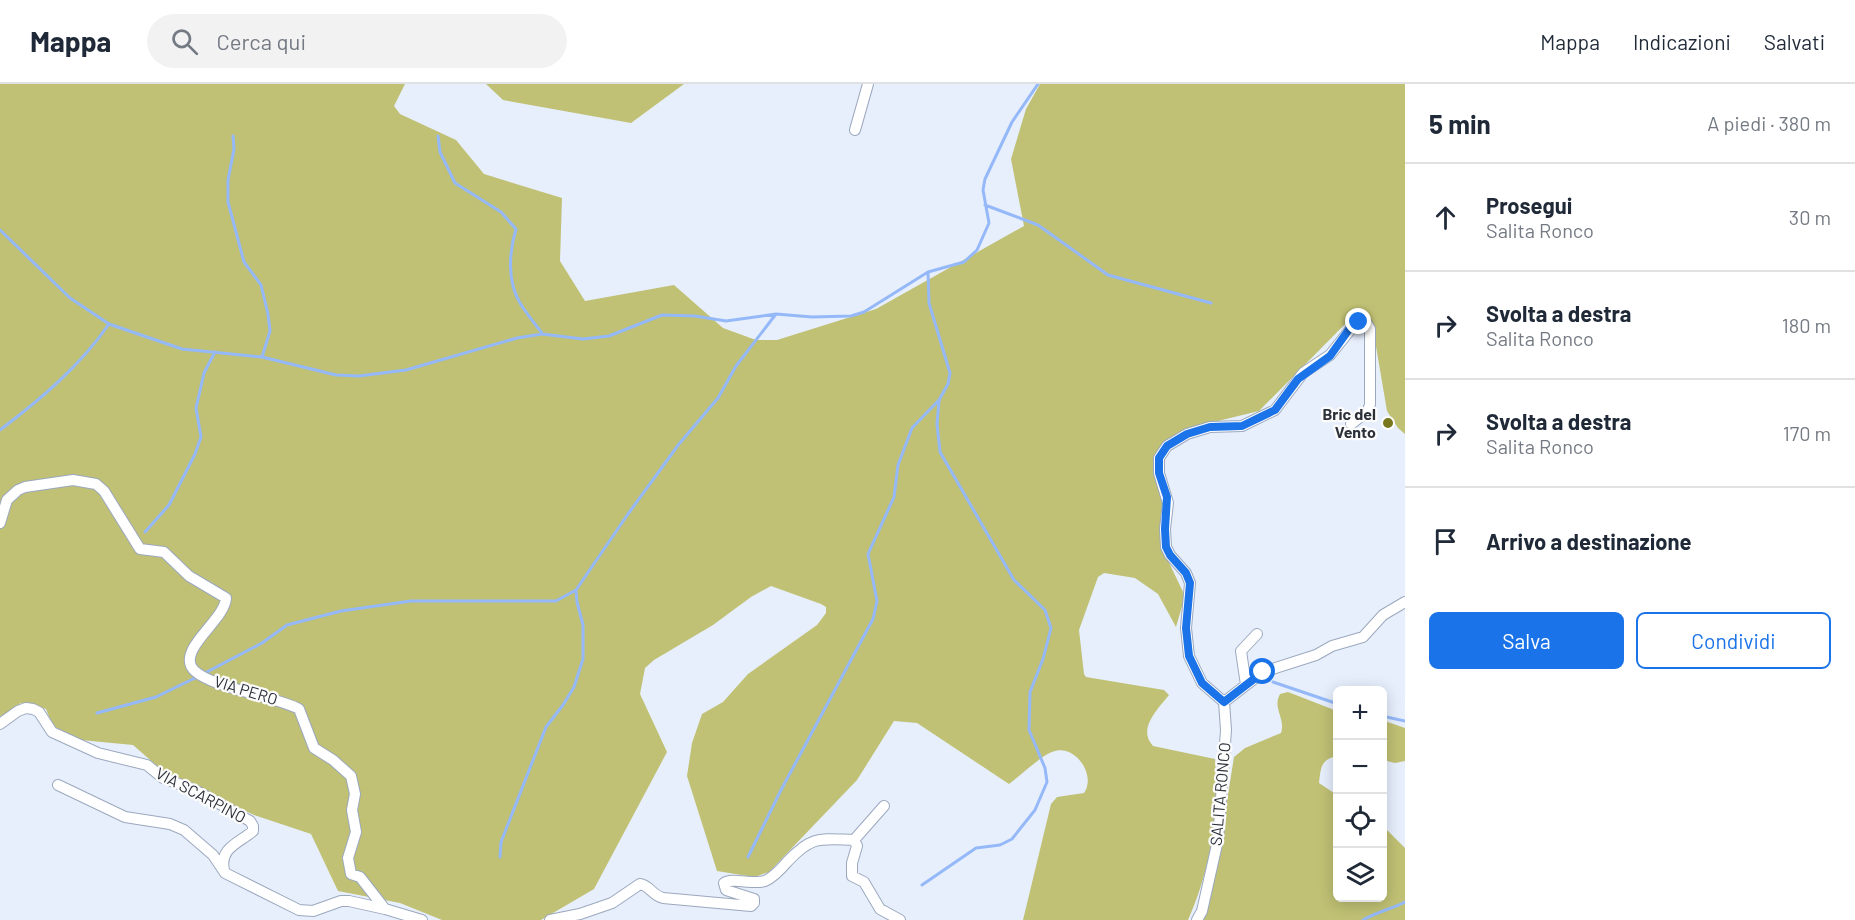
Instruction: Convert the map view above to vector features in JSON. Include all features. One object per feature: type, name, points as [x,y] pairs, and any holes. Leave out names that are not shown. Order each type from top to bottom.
[{"type":"street","points":[[855,130],[868,84]]},
{"type":"street","points":[[1351,424],[1368,411],[1370,404],[1370,328],[1367,322],[1361,320],[1350,328],[1330,356],[1298,379],[1275,410],[1242,426],[1210,427],[1196,431],[1171,443],[1161,454],[1159,473],[1168,503],[1165,529],[1166,547],[1186,573],[1190,583],[1186,628],[1189,656],[1202,683],[1224,702],[1263,672],[1361,638],[1383,615],[1405,602]]},
{"type":"street","name":"VIA PERO","points":[[0,522],[7,500],[18,490],[73,480],[96,484],[104,490],[140,549],[164,552],[189,576],[226,598],[219,615],[194,646],[189,661],[192,669],[202,677],[218,683],[269,696],[299,709],[314,748],[333,760],[351,776],[355,794],[352,810],[356,832],[348,858],[351,874],[360,877],[385,909]]},
{"type":"street","points":[[1246,685],[1241,651],[1257,634]]},
{"type":"street","name":"SALITA RONCO","points":[[1197,920],[1202,911],[1218,840],[1226,730],[1224,702]]},
{"type":"street","name":"VIA SCARPINO","points":[[0,724],[18,711],[26,708],[33,709],[39,712],[52,732],[98,753],[147,765],[163,778],[195,790],[250,821],[253,831],[226,851],[222,863],[225,873]]},
{"type":"street","points":[[58,785],[125,817],[170,824],[184,830],[213,855],[225,873],[306,912],[341,901],[358,902],[422,920]]},
{"type":"street","points":[[854,840],[884,806]]},
{"type":"street","points":[[550,920],[574,916],[612,903],[640,884],[646,886],[654,895],[663,898],[751,906],[754,898],[726,890],[724,883],[729,880],[746,883],[766,880],[810,841],[854,840]]},
{"type":"street","points":[[854,840],[857,846],[852,863],[852,876],[864,882],[880,909],[900,920]]},
{"type":"shaded area","points":[[0,84],[405,84],[394,106],[400,114],[456,140],[484,174],[562,198],[560,261],[585,301],[674,285],[723,328],[756,340],[777,340],[876,309],[1024,226],[1011,159],[1026,109],[1040,84],[1405,84],[1405,434],[1398,428],[1387,411],[1372,323],[1364,316],[1352,317],[1259,411],[1189,428],[1168,439],[1159,448],[1153,459],[1155,476],[1164,506],[1162,548],[1185,596],[1176,627],[1158,594],[1135,578],[1104,573],[1098,577],[1079,630],[1086,677],[1164,690],[1169,695],[1148,726],[1147,733],[1153,746],[1215,759],[1216,800],[1212,841],[1202,882],[1188,920],[1023,920],[1051,804],[1057,797],[1084,793],[1088,778],[1085,769],[1075,756],[1060,750],[1042,758],[1009,784],[917,723],[894,721],[857,780],[769,872],[754,877],[717,871],[687,776],[692,743],[702,714],[723,702],[748,674],[817,625],[826,613],[826,607],[821,604],[771,586],[645,668],[640,694],[667,752],[594,889],[541,920],[442,920],[400,903],[338,891],[311,834],[254,815],[164,772],[133,745],[81,740],[53,727],[46,709],[21,703],[0,717]]},
{"type":"shaded area","points":[[486,84],[684,84],[631,123],[503,100]]},
{"type":"shaded area","points":[[1288,692],[1333,709],[1333,757],[1324,762],[1319,783],[1333,792],[1333,902],[1387,902],[1387,830],[1405,848],[1405,920],[1202,920],[1215,876],[1234,757],[1245,748],[1281,733],[1282,723],[1277,704],[1280,694]]},
{"type":"shaded area","points":[[1387,722],[1405,728],[1405,761],[1395,763],[1387,761]]},
{"type":"waterway","points":[[0,230],[70,298],[109,324],[182,349],[262,357],[336,375],[359,376],[406,370],[517,338],[542,334],[583,339],[609,336],[662,315],[695,316],[726,321],[776,314],[812,317],[851,316],[864,312],[928,272],[964,262],[977,250],[989,223],[983,190],[985,179],[1012,122],[1038,84]]},
{"type":"waterway","points":[[233,136],[234,149],[228,180],[228,202],[244,262],[261,285],[268,314],[270,331],[262,357]]},
{"type":"waterway","points":[[438,136],[440,152],[455,183],[501,212],[516,229],[510,266],[513,285],[520,303],[542,333]]},
{"type":"waterway","points":[[985,205],[1038,225],[1108,275],[1211,303]]},
{"type":"waterway","points":[[748,857],[781,790],[873,619],[877,601],[868,554],[894,497],[898,465],[912,428],[939,400],[948,384],[950,373],[929,303],[928,272]]},
{"type":"waterway","points":[[205,673],[262,643],[287,625],[341,611],[411,601],[556,601],[576,590],[628,514],[679,444],[718,398],[736,366],[776,314]]},
{"type":"waterway","points":[[0,430],[59,381],[86,354],[109,324]]},
{"type":"waterway","points":[[145,532],[169,505],[195,454],[201,437],[196,408],[204,373],[215,352]]},
{"type":"waterway","points":[[922,885],[976,848],[1000,845],[1012,839],[1035,810],[1047,782],[1045,768],[1029,730],[1030,692],[1043,659],[1051,628],[1045,610],[1014,580],[940,452],[937,424],[939,401]]},
{"type":"waterway","points":[[500,857],[501,842],[546,727],[574,687],[583,659],[583,625],[576,591]]},
{"type":"waterway","points":[[97,713],[156,697],[197,677]]},
{"type":"waterway","points":[[1273,682],[1333,702]]},
{"type":"waterway","points":[[1387,717],[1405,721]]},
{"type":"waterway","points":[[1363,920],[1405,902]]},
{"type":"place","name":"Bric del Vento","points":[[1388,423]]},
{"type":"route","points":[[1263,672],[1224,702],[1202,683],[1194,668],[1189,656],[1186,628],[1190,583],[1189,577],[1166,547],[1167,497],[1161,485],[1159,458],[1167,446],[1187,434],[1210,427],[1242,426],[1275,410],[1298,379],[1330,356],[1350,328],[1359,322]]}]
